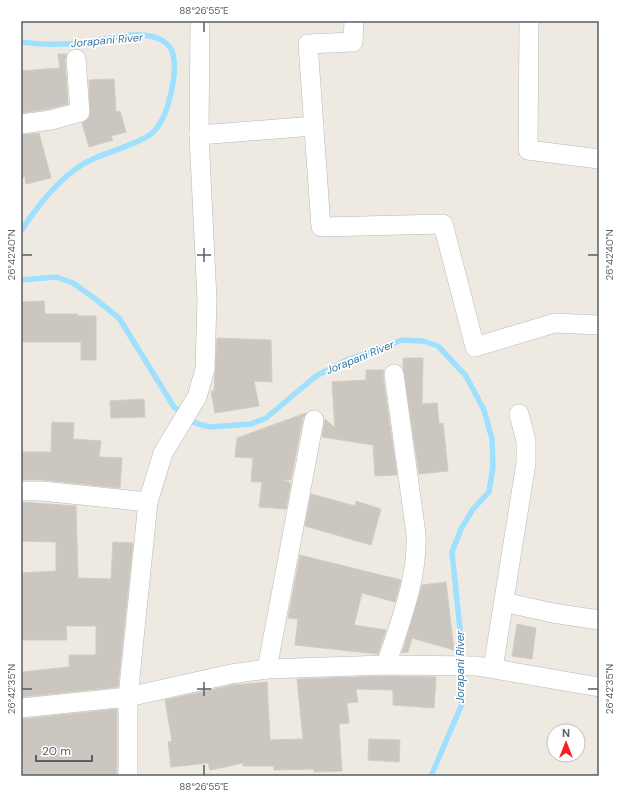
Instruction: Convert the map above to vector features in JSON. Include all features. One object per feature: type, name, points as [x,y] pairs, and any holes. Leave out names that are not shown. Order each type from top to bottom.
[{"type":"street","points":[[128,776],[128,697],[148,502],[163,453],[170,439],[197,397],[205,369],[207,300],[199,135],[200,21]]},
{"type":"street","points":[[354,21],[354,42],[308,44],[321,227],[443,224],[475,347],[555,323],[599,325]]},
{"type":"street","points":[[529,21],[528,150],[599,159]]},
{"type":"street","points":[[21,124],[51,120],[80,112],[76,59]]},
{"type":"street","points":[[199,135],[314,126]]},
{"type":"street","points":[[386,665],[412,585],[417,551],[415,526],[394,374]]},
{"type":"street","points":[[485,667],[504,602],[526,463],[526,441],[519,414]]},
{"type":"street","points":[[267,669],[314,420]]},
{"type":"street","points":[[21,491],[42,491],[148,502]]},
{"type":"street","points":[[504,602],[553,613],[599,620]]},
{"type":"street","points":[[21,708],[128,697],[231,674],[267,669],[386,665],[485,667],[599,688]]},
{"type":"building","points":[[58,54],[67,54],[65,60],[68,104],[49,109],[21,113],[21,71],[60,68]]},
{"type":"building","points":[[114,79],[116,112],[120,111],[126,132],[111,136],[113,140],[89,147],[82,123],[90,116],[89,80]]},
{"type":"building","points":[[39,133],[51,178],[26,184],[25,177],[21,177],[21,135]]},
{"type":"building","points":[[44,301],[45,314],[78,314],[78,316],[96,316],[96,360],[81,360],[81,342],[21,342],[21,302]]},
{"type":"building","points":[[217,338],[271,340],[272,382],[254,381],[259,406],[215,413],[211,391],[214,391]]},
{"type":"building","points":[[403,358],[423,358],[422,404],[437,403],[439,424],[443,423],[448,471],[419,474],[403,367]]},
{"type":"building","points":[[366,370],[384,370],[383,376],[397,475],[375,476],[373,445],[322,437],[325,419],[335,428],[332,382],[366,380]]},
{"type":"building","points":[[144,399],[145,417],[111,418],[110,401]]},
{"type":"building","points":[[306,413],[303,418],[291,480],[283,480],[291,483],[286,509],[259,507],[262,482],[251,482],[253,458],[235,457],[237,438]]},
{"type":"building","points":[[52,422],[74,423],[73,439],[101,441],[99,457],[122,458],[120,488],[43,480],[21,480],[21,452],[51,452]]},
{"type":"building","points":[[311,494],[355,506],[356,501],[381,509],[371,545],[305,526]]},
{"type":"building","points":[[21,502],[76,506],[78,578],[111,579],[113,542],[133,543],[118,687],[21,697],[21,672],[69,667],[69,655],[96,655],[96,626],[66,626],[67,640],[21,640],[21,573],[56,571],[56,542],[21,541]]},
{"type":"building","points":[[300,555],[401,580],[395,602],[362,593],[354,625],[386,630],[378,654],[295,645],[298,619],[288,618]]},
{"type":"building","points":[[446,582],[454,650],[412,638],[408,652],[402,653],[422,585]]},
{"type":"building","points":[[517,624],[536,628],[532,659],[512,656]]},
{"type":"building","points":[[386,676],[436,677],[434,708],[393,705],[393,690],[356,689],[358,702],[347,703],[349,723],[339,724],[342,771],[314,772],[314,769],[274,770],[274,766],[243,766],[243,763],[210,770],[208,763],[171,767],[168,742],[172,741],[165,700],[233,685],[267,682],[270,740],[303,739],[297,679]]},
{"type":"building","points":[[117,709],[117,776],[23,776],[22,719]]},
{"type":"building","points":[[369,739],[400,740],[399,762],[368,760]]},
{"type":"waterway","name":"Jorapani River","points":[[21,42],[71,44],[129,35],[146,35],[159,39],[169,46],[174,60],[173,83],[167,107],[157,128],[145,138],[93,159],[71,172],[43,200],[21,231]]},
{"type":"waterway","name":"Jorapani River","points":[[21,280],[56,277],[73,283],[94,298],[119,318],[174,407],[195,423],[210,427],[251,424],[266,418],[316,376],[347,360],[402,340],[423,341],[438,346],[466,376],[484,410],[492,439],[493,467],[489,492],[473,509],[461,529],[452,552],[461,639],[462,704],[431,776]]}]
